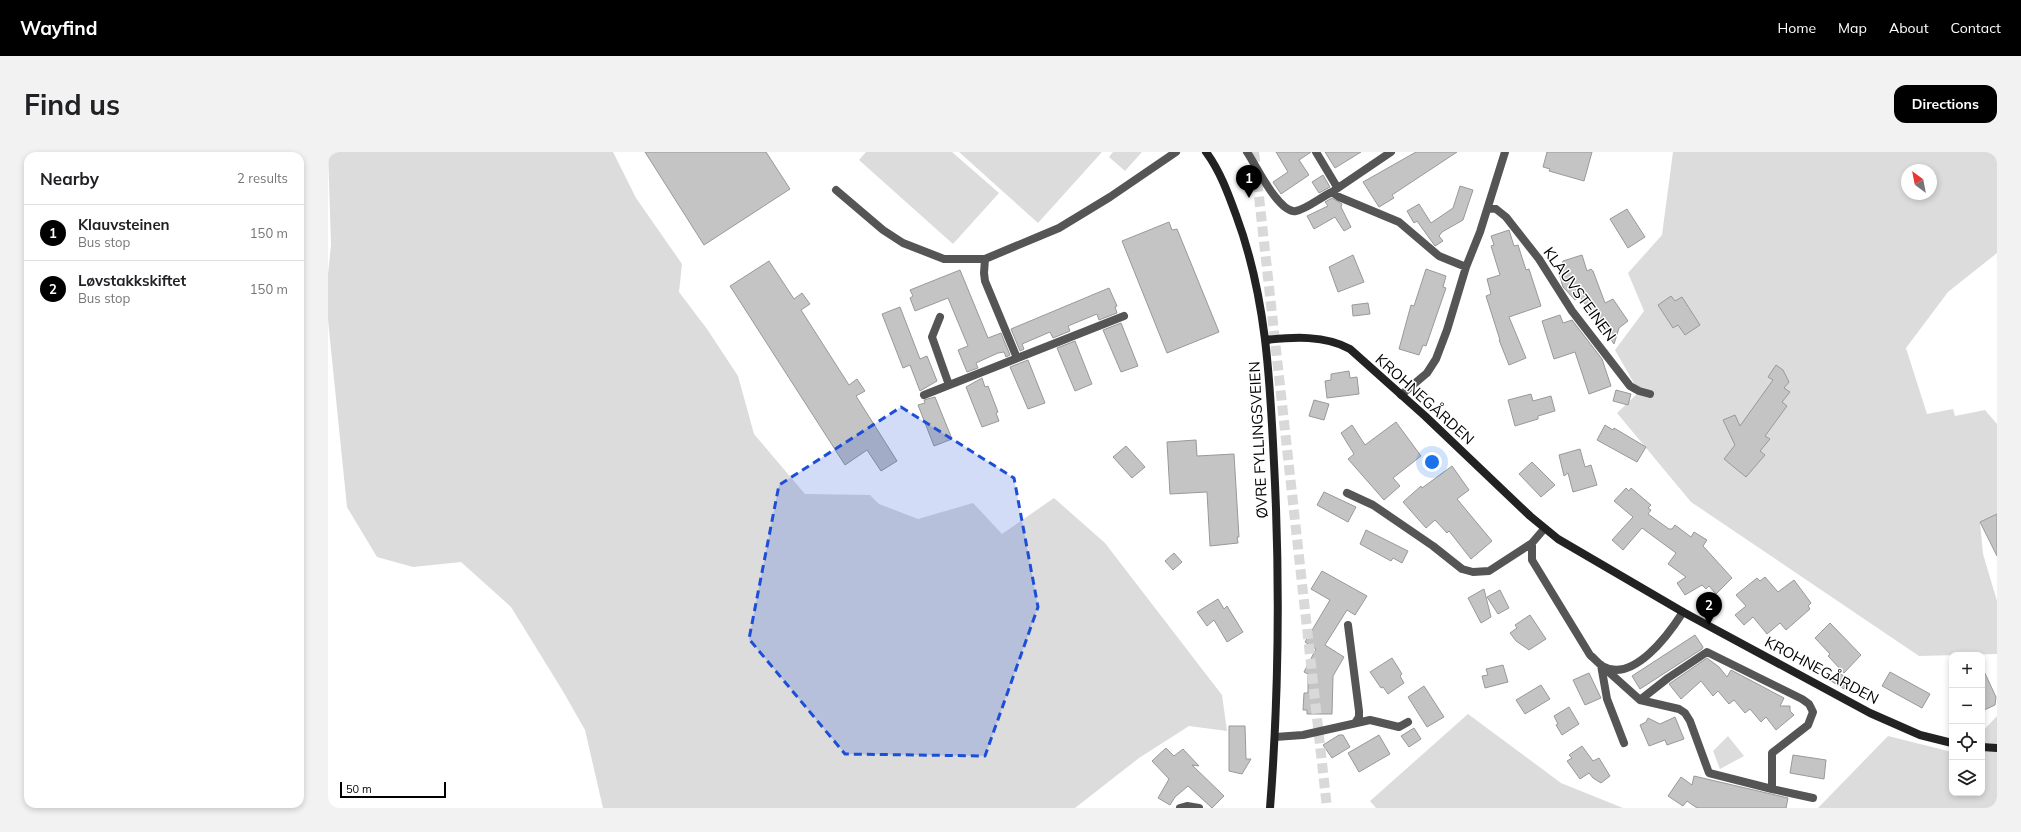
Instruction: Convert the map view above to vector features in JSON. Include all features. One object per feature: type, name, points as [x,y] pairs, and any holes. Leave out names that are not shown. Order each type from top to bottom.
[{"type":"main road","name":"ØVRE FYLLINGSVEIEN","points":[[1206,152],[1221,178],[1247,244],[1257,287],[1266,340],[1272,403],[1279,588],[1275,737],[1270,808]]},
{"type":"main road","name":"KROHNEGÅRDEN","points":[[1266,340],[1291,338],[1340,343],[1350,349],[1425,416],[1544,529],[1580,553],[1683,612],[1870,713],[1920,735],[1949,742]]},
{"type":"main road","points":[[1985,747],[1997,748]]},
{"type":"street","points":[[836,190],[883,230],[903,243],[944,259],[985,259],[1000,255],[1059,228],[1110,197],[1176,152]]},
{"type":"street","points":[[1247,152],[1274,197],[1292,211],[1297,211],[1334,190],[1391,152]]},
{"type":"street","points":[[1316,152],[1334,190],[1339,197],[1399,222],[1439,256],[1466,267]]},
{"type":"street","points":[[1401,395],[1426,373],[1436,359],[1447,330],[1466,267],[1488,208],[1505,152]]},
{"type":"street","name":"KLAUVSTEINEN","points":[[1488,208],[1496,209],[1506,217],[1539,260],[1572,311],[1630,386],[1639,391],[1650,394]]},
{"type":"street","points":[[985,259],[984,273],[986,281],[1017,358]]},
{"type":"street","points":[[924,395],[1124,316]]},
{"type":"street","points":[[940,317],[932,337],[949,385]]},
{"type":"street","points":[[1347,493],[1373,505],[1433,546],[1462,569],[1473,572],[1489,571],[1532,543],[1544,529]]},
{"type":"street","points":[[1532,543],[1532,560],[1590,655],[1640,700],[1679,709],[1685,712],[1690,721],[1709,773],[1813,798]]},
{"type":"street","points":[[1601,665],[1610,669],[1621,670],[1639,662],[1662,642],[1683,612]]},
{"type":"street","points":[[1348,625],[1359,711],[1359,717],[1355,723]]},
{"type":"street","points":[[1640,700],[1668,678],[1707,652],[1802,699],[1812,708],[1812,718],[1808,725],[1772,753],[1772,789]]},
{"type":"street","points":[[1601,665],[1607,699],[1624,743]]},
{"type":"street","points":[[1275,737],[1303,735],[1355,723],[1376,720],[1399,727],[1408,722]]},
{"type":"street","points":[[1180,808],[1187,806],[1199,808]]},
{"type":"highlighted area","points":[[901,407],[1014,478],[1038,607],[985,756],[845,754],[749,639],[779,485]]},
{"type":"shaded area","points":[[328,152],[613,152],[636,198],[682,264],[679,292],[707,329],[738,376],[754,434],[805,494],[870,495],[879,504],[918,519],[973,503],[1002,534],[1054,498],[1105,543],[1222,695],[1227,731],[1189,726],[1139,758],[1075,808],[603,808],[585,730],[511,607],[461,562],[413,567],[377,557],[347,507],[328,320],[328,274],[331,245]]},
{"type":"shaded area","points":[[866,152],[952,152],[999,193],[953,244],[859,160]]},
{"type":"shaded area","points":[[959,152],[1102,152],[1038,223]]},
{"type":"shaded area","points":[[1113,152],[1142,152],[1125,171],[1109,157]]},
{"type":"shaded area","points":[[1673,152],[1997,152],[1997,253],[1948,292],[1906,348],[1927,414],[1953,409],[1955,416],[1985,410],[1997,424],[1997,514],[1980,522],[1983,554],[1997,601],[1997,654],[1985,654],[1985,652],[1949,652],[1949,655],[1919,656],[1691,502],[1617,413],[1639,392],[1615,350],[1644,311],[1628,273],[1662,235]]},
{"type":"shaded area","points":[[1468,714],[1561,783],[1623,808],[1376,808],[1370,801]]},
{"type":"shaded area","points":[[1997,716],[1997,808],[1818,808],[1888,736],[1949,751],[1949,796],[1985,796],[1985,729]]},
{"type":"shaded area","points":[[1728,736],[1744,756],[1720,769],[1713,751]]},
{"type":"building","points":[[645,152],[766,152],[790,189],[704,245]]},
{"type":"building","points":[[1276,152],[1311,152],[1299,160],[1309,175],[1281,194],[1273,182],[1288,172]]},
{"type":"building","points":[[1325,152],[1361,152],[1335,168]]},
{"type":"building","points":[[1416,152],[1457,152],[1392,195],[1394,198],[1379,207],[1363,182]]},
{"type":"building","points":[[1547,152],[1592,152],[1584,181],[1549,171],[1550,169],[1543,167]]},
{"type":"building","points":[[1323,175],[1330,187],[1319,193],[1312,182]]},
{"type":"building","points":[[1460,186],[1473,190],[1463,220],[1442,232],[1439,236],[1443,241],[1435,246],[1417,221],[1414,223],[1407,211],[1419,204],[1431,223],[1453,208]]},
{"type":"building","points":[[1332,198],[1342,204],[1341,207],[1351,227],[1344,231],[1335,217],[1314,229],[1307,216],[1328,206],[1325,202]]},
{"type":"building","points":[[1627,209],[1645,237],[1628,248],[1610,219]]},
{"type":"building","points":[[1169,222],[1172,230],[1177,229],[1219,332],[1167,353],[1122,241]]},
{"type":"building","points":[[1509,230],[1514,246],[1518,245],[1526,270],[1529,269],[1541,306],[1509,317],[1526,358],[1509,365],[1499,340],[1486,296],[1491,294],[1487,279],[1500,275],[1491,246],[1494,245],[1491,236]]},
{"type":"building","points":[[1353,255],[1364,282],[1338,292],[1329,267]]},
{"type":"building","points":[[1582,255],[1587,271],[1591,269],[1593,271],[1605,303],[1613,299],[1628,321],[1619,328],[1614,344],[1580,297],[1575,300],[1563,287],[1559,273],[1563,261]]},
{"type":"building","points":[[769,261],[794,299],[802,293],[810,304],[801,310],[849,385],[857,379],[865,391],[856,396],[897,461],[881,471],[867,450],[845,465],[730,286]]},
{"type":"building","points":[[1426,269],[1446,276],[1443,287],[1446,288],[1426,346],[1423,345],[1419,355],[1399,349],[1411,305],[1414,306]]},
{"type":"building","points":[[960,270],[988,338],[1001,333],[1010,355],[1006,357],[1004,352],[998,353],[976,363],[978,368],[967,372],[958,350],[968,346],[948,298],[915,311],[910,298],[913,296],[910,290]]},
{"type":"building","points":[[1109,288],[1117,306],[1115,307],[1117,313],[1099,320],[1097,314],[1068,326],[1070,331],[1053,338],[1050,332],[1022,344],[1024,349],[1020,351],[1011,329]]},
{"type":"building","points":[[1671,296],[1675,301],[1682,297],[1700,325],[1685,335],[1678,325],[1673,328],[1658,305]]},
{"type":"building","points":[[1368,303],[1370,314],[1353,316],[1352,305]]},
{"type":"building","points":[[900,307],[920,359],[927,356],[937,381],[920,391],[910,365],[903,368],[882,314]]},
{"type":"building","points":[[1560,315],[1563,323],[1572,320],[1602,359],[1611,386],[1589,394],[1575,352],[1554,359],[1542,321]]},
{"type":"building","points":[[1121,323],[1138,366],[1121,372],[1103,330]]},
{"type":"building","points":[[1075,341],[1092,384],[1075,391],[1057,348]]},
{"type":"building","points":[[1028,360],[1045,403],[1028,409],[1010,367]]},
{"type":"building","points":[[1776,365],[1783,370],[1789,382],[1784,388],[1790,392],[1782,402],[1787,406],[1765,436],[1770,439],[1760,451],[1765,455],[1746,477],[1724,459],[1735,445],[1723,420],[1735,415],[1740,426],[1773,380],[1768,377]]},
{"type":"building","points":[[1349,371],[1350,378],[1357,377],[1359,394],[1327,398],[1325,381],[1331,380],[1331,374]]},
{"type":"building","points":[[982,378],[985,387],[988,386],[998,412],[996,413],[999,421],[982,427],[966,387]]},
{"type":"building","points":[[1616,390],[1631,394],[1628,405],[1613,401]]},
{"type":"building","points":[[1531,394],[1533,401],[1551,396],[1555,411],[1538,416],[1538,419],[1515,426],[1508,400]]},
{"type":"building","points":[[935,397],[952,439],[934,446],[918,405],[925,403],[924,400]]},
{"type":"building","points":[[1314,400],[1329,404],[1324,420],[1309,416]]},
{"type":"building","points":[[1396,422],[1421,456],[1393,478],[1400,486],[1384,500],[1348,459],[1354,454],[1341,433],[1352,425],[1365,445]]},
{"type":"building","points":[[1605,425],[1613,430],[1614,428],[1646,447],[1637,462],[1597,440]]},
{"type":"building","points":[[1196,440],[1197,456],[1234,454],[1239,537],[1237,537],[1238,543],[1210,546],[1207,492],[1170,494],[1167,442]]},
{"type":"building","points":[[1126,446],[1145,467],[1132,478],[1113,457]]},
{"type":"building","points":[[1580,449],[1585,467],[1591,465],[1597,485],[1573,492],[1568,473],[1564,476],[1559,455]]},
{"type":"building","points":[[1532,462],[1555,485],[1541,497],[1519,474]]},
{"type":"building","points":[[1452,466],[1469,490],[1457,499],[1492,541],[1471,559],[1449,531],[1447,533],[1435,520],[1426,528],[1403,502],[1421,486],[1422,488]]},
{"type":"building","points":[[1626,488],[1629,491],[1631,488],[1651,505],[1648,508],[1651,510],[1648,514],[1669,529],[1672,529],[1675,525],[1691,537],[1694,532],[1707,540],[1703,546],[1732,578],[1716,594],[1709,586],[1706,589],[1702,585],[1685,595],[1677,583],[1686,577],[1668,564],[1676,553],[1642,528],[1623,550],[1612,540],[1633,517],[1614,501]]},
{"type":"building","points":[[1324,492],[1356,507],[1348,522],[1317,505]]},
{"type":"building","points":[[1997,514],[1997,556],[1980,522]]},
{"type":"building","points":[[1366,530],[1408,551],[1402,563],[1393,558],[1391,561],[1360,544]]},
{"type":"building","points":[[1174,553],[1182,562],[1173,570],[1165,561]]},
{"type":"building","points":[[1322,571],[1367,596],[1355,615],[1347,610],[1325,645],[1344,657],[1333,676],[1332,714],[1307,714],[1307,710],[1303,710],[1304,693],[1308,693],[1308,674],[1304,672],[1316,649],[1305,642],[1330,600],[1311,589]]},
{"type":"building","points":[[1765,577],[1778,592],[1794,580],[1811,603],[1808,606],[1810,609],[1786,630],[1780,623],[1767,634],[1753,617],[1744,625],[1735,615],[1746,606],[1736,595],[1757,578],[1760,581]]},
{"type":"building","points":[[1484,589],[1491,617],[1481,623],[1468,598]]},
{"type":"building","points":[[1500,590],[1509,608],[1498,614],[1487,597]]},
{"type":"building","points":[[1218,599],[1224,609],[1227,606],[1243,632],[1227,642],[1214,620],[1207,626],[1197,612]]},
{"type":"building","points":[[1530,615],[1546,639],[1529,650],[1516,641],[1510,633],[1517,628],[1515,625]]},
{"type":"building","points":[[1830,623],[1861,655],[1844,673],[1828,656],[1830,654],[1815,638]]},
{"type":"building","points":[[1695,635],[1703,647],[1702,649],[1640,689],[1632,676]]},
{"type":"building","points":[[1392,658],[1402,674],[1400,676],[1404,683],[1388,694],[1383,687],[1381,688],[1370,672]]},
{"type":"building","points":[[1707,658],[1719,667],[1727,677],[1731,670],[1784,698],[1780,706],[1790,706],[1790,711],[1794,715],[1776,730],[1766,717],[1761,722],[1750,709],[1745,713],[1734,700],[1729,704],[1718,691],[1713,696],[1701,681],[1681,699],[1669,684]]},
{"type":"building","points":[[1503,665],[1508,682],[1485,688],[1482,676],[1488,675],[1486,669]]},
{"type":"building","points":[[1837,672],[1849,679],[1844,689],[1831,681]]},
{"type":"building","points":[[1890,672],[1930,694],[1922,708],[1882,686]]},
{"type":"building","points":[[1589,673],[1601,698],[1585,705],[1573,680]]},
{"type":"building","points":[[1985,673],[1996,697],[1995,705],[1985,710]]},
{"type":"building","points":[[1541,685],[1550,699],[1525,714],[1516,700]]},
{"type":"building","points":[[1424,686],[1444,717],[1427,727],[1408,697]]},
{"type":"building","points":[[1569,707],[1579,724],[1562,735],[1556,725],[1558,724],[1554,716]]},
{"type":"building","points":[[1675,717],[1684,739],[1667,745],[1665,740],[1649,746],[1640,725],[1646,722],[1648,718],[1660,724]]},
{"type":"building","points":[[1229,726],[1245,726],[1246,759],[1251,759],[1242,774],[1229,771]]},
{"type":"building","points":[[1414,728],[1421,739],[1409,747],[1401,736]]},
{"type":"building","points":[[1339,735],[1343,735],[1350,747],[1332,758],[1323,745]]},
{"type":"building","points":[[1379,735],[1390,754],[1359,772],[1348,753]]},
{"type":"building","points":[[1582,746],[1593,761],[1599,758],[1610,776],[1601,783],[1593,778],[1589,773],[1580,779],[1567,761],[1572,758],[1569,755]]},
{"type":"building","points":[[1166,748],[1174,756],[1183,749],[1199,766],[1192,765],[1224,796],[1212,808],[1188,786],[1175,797],[1170,805],[1158,798],[1169,779],[1152,761]]},
{"type":"building","points":[[1793,755],[1826,760],[1824,779],[1790,773]]},
{"type":"building","points":[[1694,776],[1788,798],[1786,808],[1697,808],[1687,801],[1683,806],[1668,796],[1681,777],[1692,785]]},
{"type":"tunnel","points":[[1254,152],[1327,808]]},
{"type":"place","name":"Klauvsteinen","points":[[1249,198]]},
{"type":"place","name":"Løvstakkskiftet","points":[[1709,625]]}]
